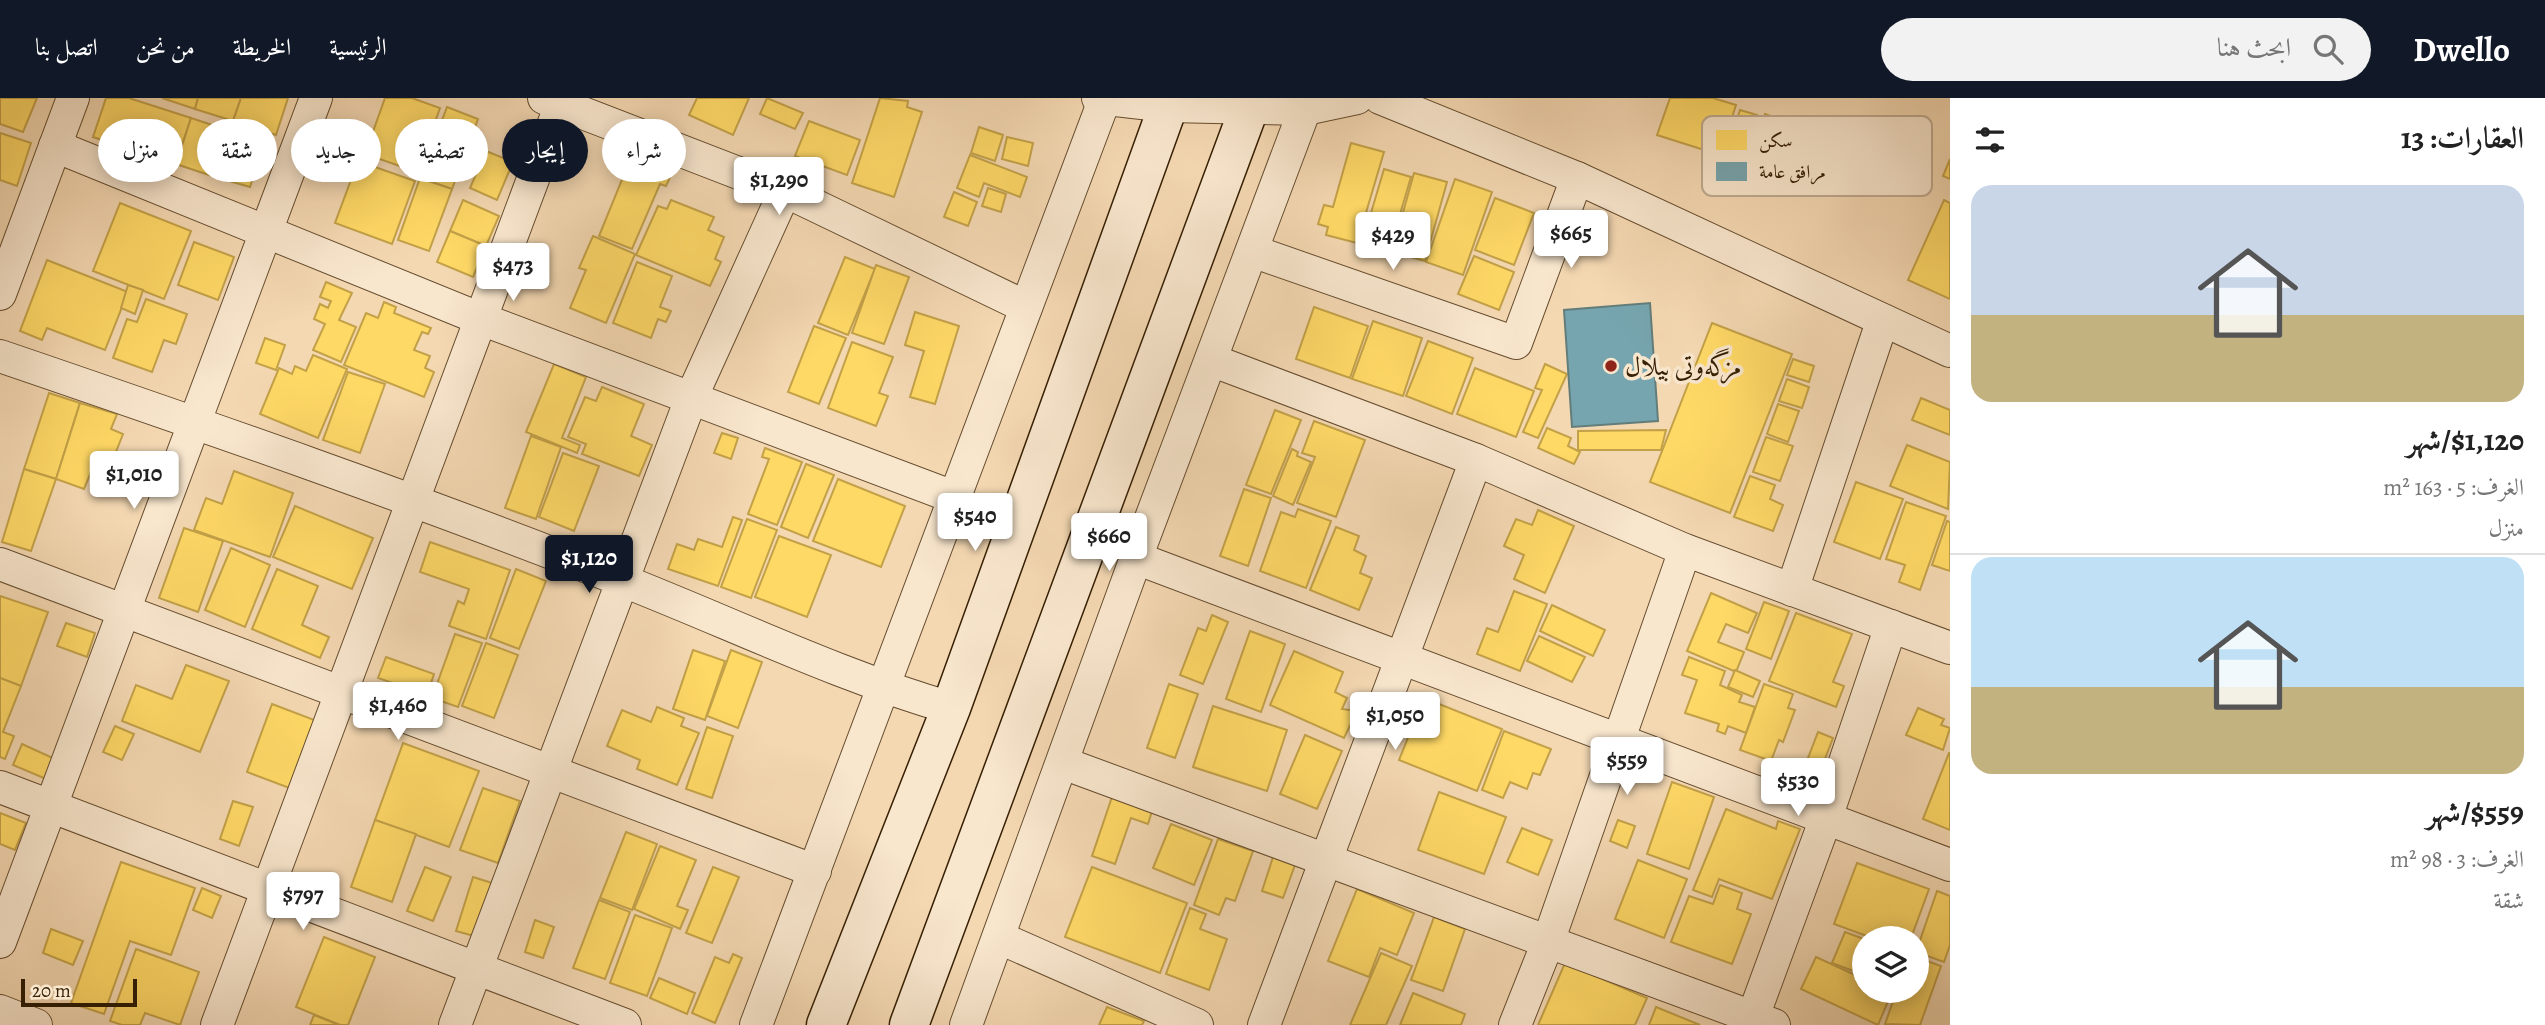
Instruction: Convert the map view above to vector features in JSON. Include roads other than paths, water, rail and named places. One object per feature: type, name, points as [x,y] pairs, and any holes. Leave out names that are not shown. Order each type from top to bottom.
[{"type":"main road","points":[[826,1025],[951,708],[1169,102]]},
{"type":"main road","points":[[915,1023],[1251,103]]},
{"type":"street","points":[[0,295],[73,98]]},
{"type":"street","points":[[0,942],[316,98]]},
{"type":"street","points":[[756,1025],[885,689],[1102,99],[1307,103],[1357,98]]},
{"type":"street","points":[[1380,98],[1577,178],[1882,322],[1950,351]]},
{"type":"street","points":[[217,1025],[481,319],[552,101],[785,191],[1027,307]]},
{"type":"street","points":[[966,1025],[1000,938],[1136,558],[1307,103]]},
{"type":"street","points":[[55,146],[481,319],[956,498]]},
{"type":"street","points":[[1252,251],[1516,343],[1577,178]]},
{"type":"street","points":[[455,1025],[692,397],[785,191]]},
{"type":"street","points":[[1792,590],[1882,322]]},
{"type":"street","points":[[0,356],[413,501],[622,580],[885,689],[951,708]]},
{"type":"street","points":[[1211,359],[1476,460],[1685,550],[1950,648]]},
{"type":"street","points":[[1264,1025],[1476,460]]},
{"type":"street","points":[[1515,1025],[1548,942],[1685,550]]},
{"type":"street","points":[[1136,558],[1950,865]]},
{"type":"street","points":[[0,564],[815,871]]},
{"type":"street","points":[[1063,763],[1759,1022],[1891,626]]},
{"type":"street","points":[[0,788],[625,1025]]},
{"type":"street","points":[[1000,938],[1197,1025]]},
{"type":"street","points":[[0,1011],[36,1025]]},
{"type":"place","name":"مزگەوتی بیلال","points":[[1611,366]]}]
